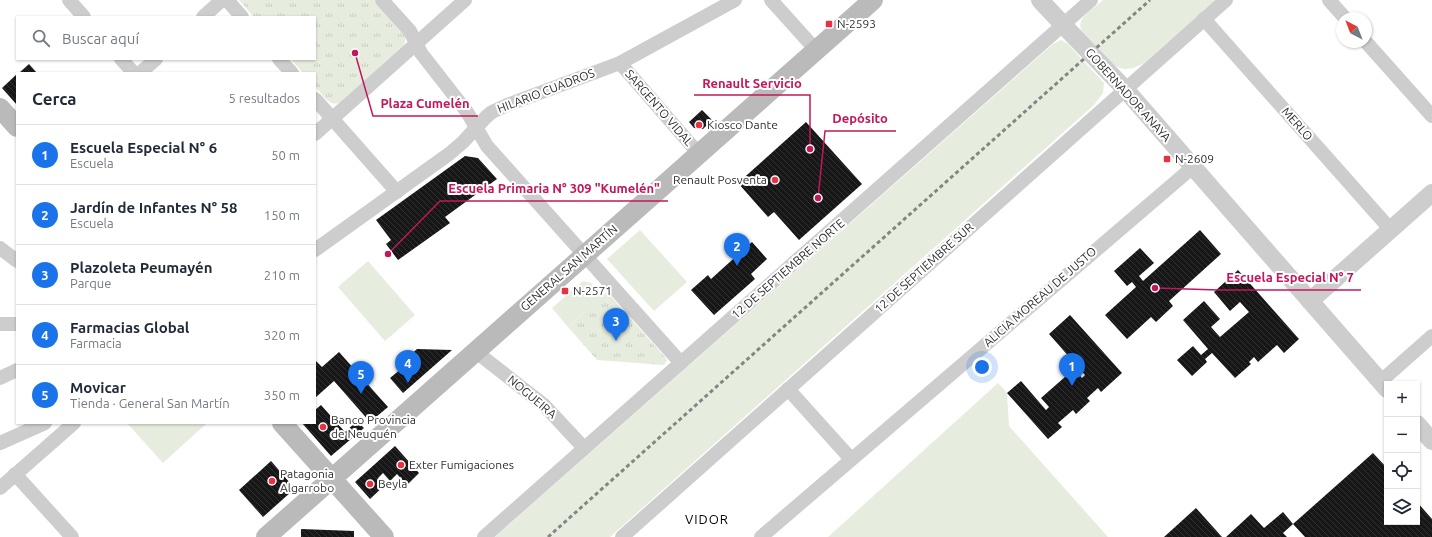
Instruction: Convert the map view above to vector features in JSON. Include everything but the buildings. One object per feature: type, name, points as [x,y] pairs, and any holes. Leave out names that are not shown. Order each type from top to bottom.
[{"type":"main road","name":"GENERAL SAN MARTÍN","points":[[266,537],[873,0]]},
{"type":"main road","points":[[0,108],[16,126]]},
{"type":"main road","points":[[283,424],[384,537]]},
{"type":"street","points":[[69,0],[83,16]]},
{"type":"street","points":[[204,16],[222,0]]},
{"type":"street","points":[[227,0],[241,16]]},
{"type":"street","points":[[382,0],[410,31],[424,57],[467,112],[487,146],[681,363]]},
{"type":"street","points":[[316,133],[465,0]]},
{"type":"street","name":"HILARIO CUADROS","points":[[316,249],[456,149],[486,117],[500,108],[620,63],[735,0]]},
{"type":"street","points":[[771,0],[816,50]]},
{"type":"street","name":"GOBERNADOR ANAYA","points":[[1040,0],[1125,89],[1384,385]]},
{"type":"street","name":"12 DE SEPTIEMBRE NORTE","points":[[484,537],[1091,0]]},
{"type":"street","name":"12 DE SEPTIEMBRE SUR","points":[[622,537],[1226,0]]},
{"type":"street","points":[[1329,0],[1340,12]]},
{"type":"street","name":"MERLO","points":[[1204,19],[1391,230]]},
{"type":"street","points":[[1371,48],[1432,116]]},
{"type":"street","points":[[122,60],[133,72]]},
{"type":"street","points":[[141,72],[155,60]]},
{"type":"street","points":[[281,60],[291,72]]},
{"type":"street","name":"SARGENTO VIDAL","points":[[620,63],[699,154]]},
{"type":"street","points":[[316,100],[396,192]]},
{"type":"street","name":"ALICIA MOREAU DE JUSTO","points":[[761,537],[1192,167]]},
{"type":"street","points":[[1310,301],[1432,193]]},
{"type":"street","points":[[0,248],[16,260]]},
{"type":"street","points":[[0,324],[16,324]]},
{"type":"street","points":[[1388,381],[1432,336]]},
{"type":"street","name":"NOGUEIRA","points":[[475,351],[544,405],[584,448]]},
{"type":"street","points":[[0,378],[16,370]]},
{"type":"street","points":[[788,389],[851,459]]},
{"type":"street","points":[[0,443],[42,424]]},
{"type":"street","points":[[0,488],[73,424]]},
{"type":"street","points":[[1420,427],[1432,441]]},
{"type":"street","points":[[16,474],[72,537]]},
{"type":"green space","points":[[239,0],[374,0],[406,38],[404,45],[339,103],[335,104],[326,99],[316,87],[316,72],[302,72],[292,60],[316,60],[316,16],[253,16]]},
{"type":"green space","points":[[1103,0],[1216,0],[1144,63],[1136,67],[1125,69],[1114,65],[1081,28],[1081,23],[1086,14]]},
{"type":"green space","points":[[1061,40],[1068,44],[1104,83],[1103,93],[1094,105],[610,537],[495,537],[1053,44]]},
{"type":"green space","points":[[640,230],[687,282],[654,311],[607,259]]},
{"type":"green space","points":[[368,261],[415,315],[385,341],[338,287]]},
{"type":"green space","points":[[583,281],[591,283],[603,296],[568,327],[552,308]]},
{"type":"green space","points":[[607,292],[665,357],[667,360],[664,365],[597,360],[568,327]]},
{"type":"green space","points":[[998,383],[1007,393],[1009,426],[1108,537],[828,537]]},
{"type":"green space","points":[[128,424],[206,424],[163,463]]},
{"type":"railway","points":[[548,537],[1150,0]]},
{"type":"place","name":"N-2593","points":[[829,24]]},
{"type":"place","name":"Plaza Cumelén","points":[[355,53]]},
{"type":"place","name":"Kiosco Dante","points":[[699,125]]},
{"type":"place","name":"Renault Servicio","points":[[810,149]]},
{"type":"place","name":"N-2609","points":[[1167,159]]},
{"type":"place","name":"Renault Posventa","points":[[775,180]]},
{"type":"place","name":"Depósito","points":[[818,198]]},
{"type":"place","name":"Escuela Primaria N° 309 \"Kumelén\"","points":[[388,254]]},
{"type":"place","name":"Jardín de Infantes N° 58","points":[[737,266]]},
{"type":"place","name":"Escuela Especial N° 7","points":[[1155,288]]},
{"type":"place","name":"N-2571","points":[[565,291]]},
{"type":"place","name":"Plazoleta Peumayén","points":[[616,341]]},
{"type":"place","name":"Farmacias Global","points":[[408,383]]},
{"type":"place","name":"Escuela Especial N° 6","points":[[1072,386]]},
{"type":"place","name":"Movicar","points":[[361,394]]},
{"type":"place","name":"Banco Provincia de Neuquén","points":[[323,427]]},
{"type":"place","name":"Exter Fumigaciones","points":[[401,465]]},
{"type":"place","name":"Patagonia Algarrobo","points":[[272,481]]},
{"type":"place","name":"Beyla","points":[[370,484]]},
{"type":"district","name":"VIDOR","points":[[707,519]]}]
